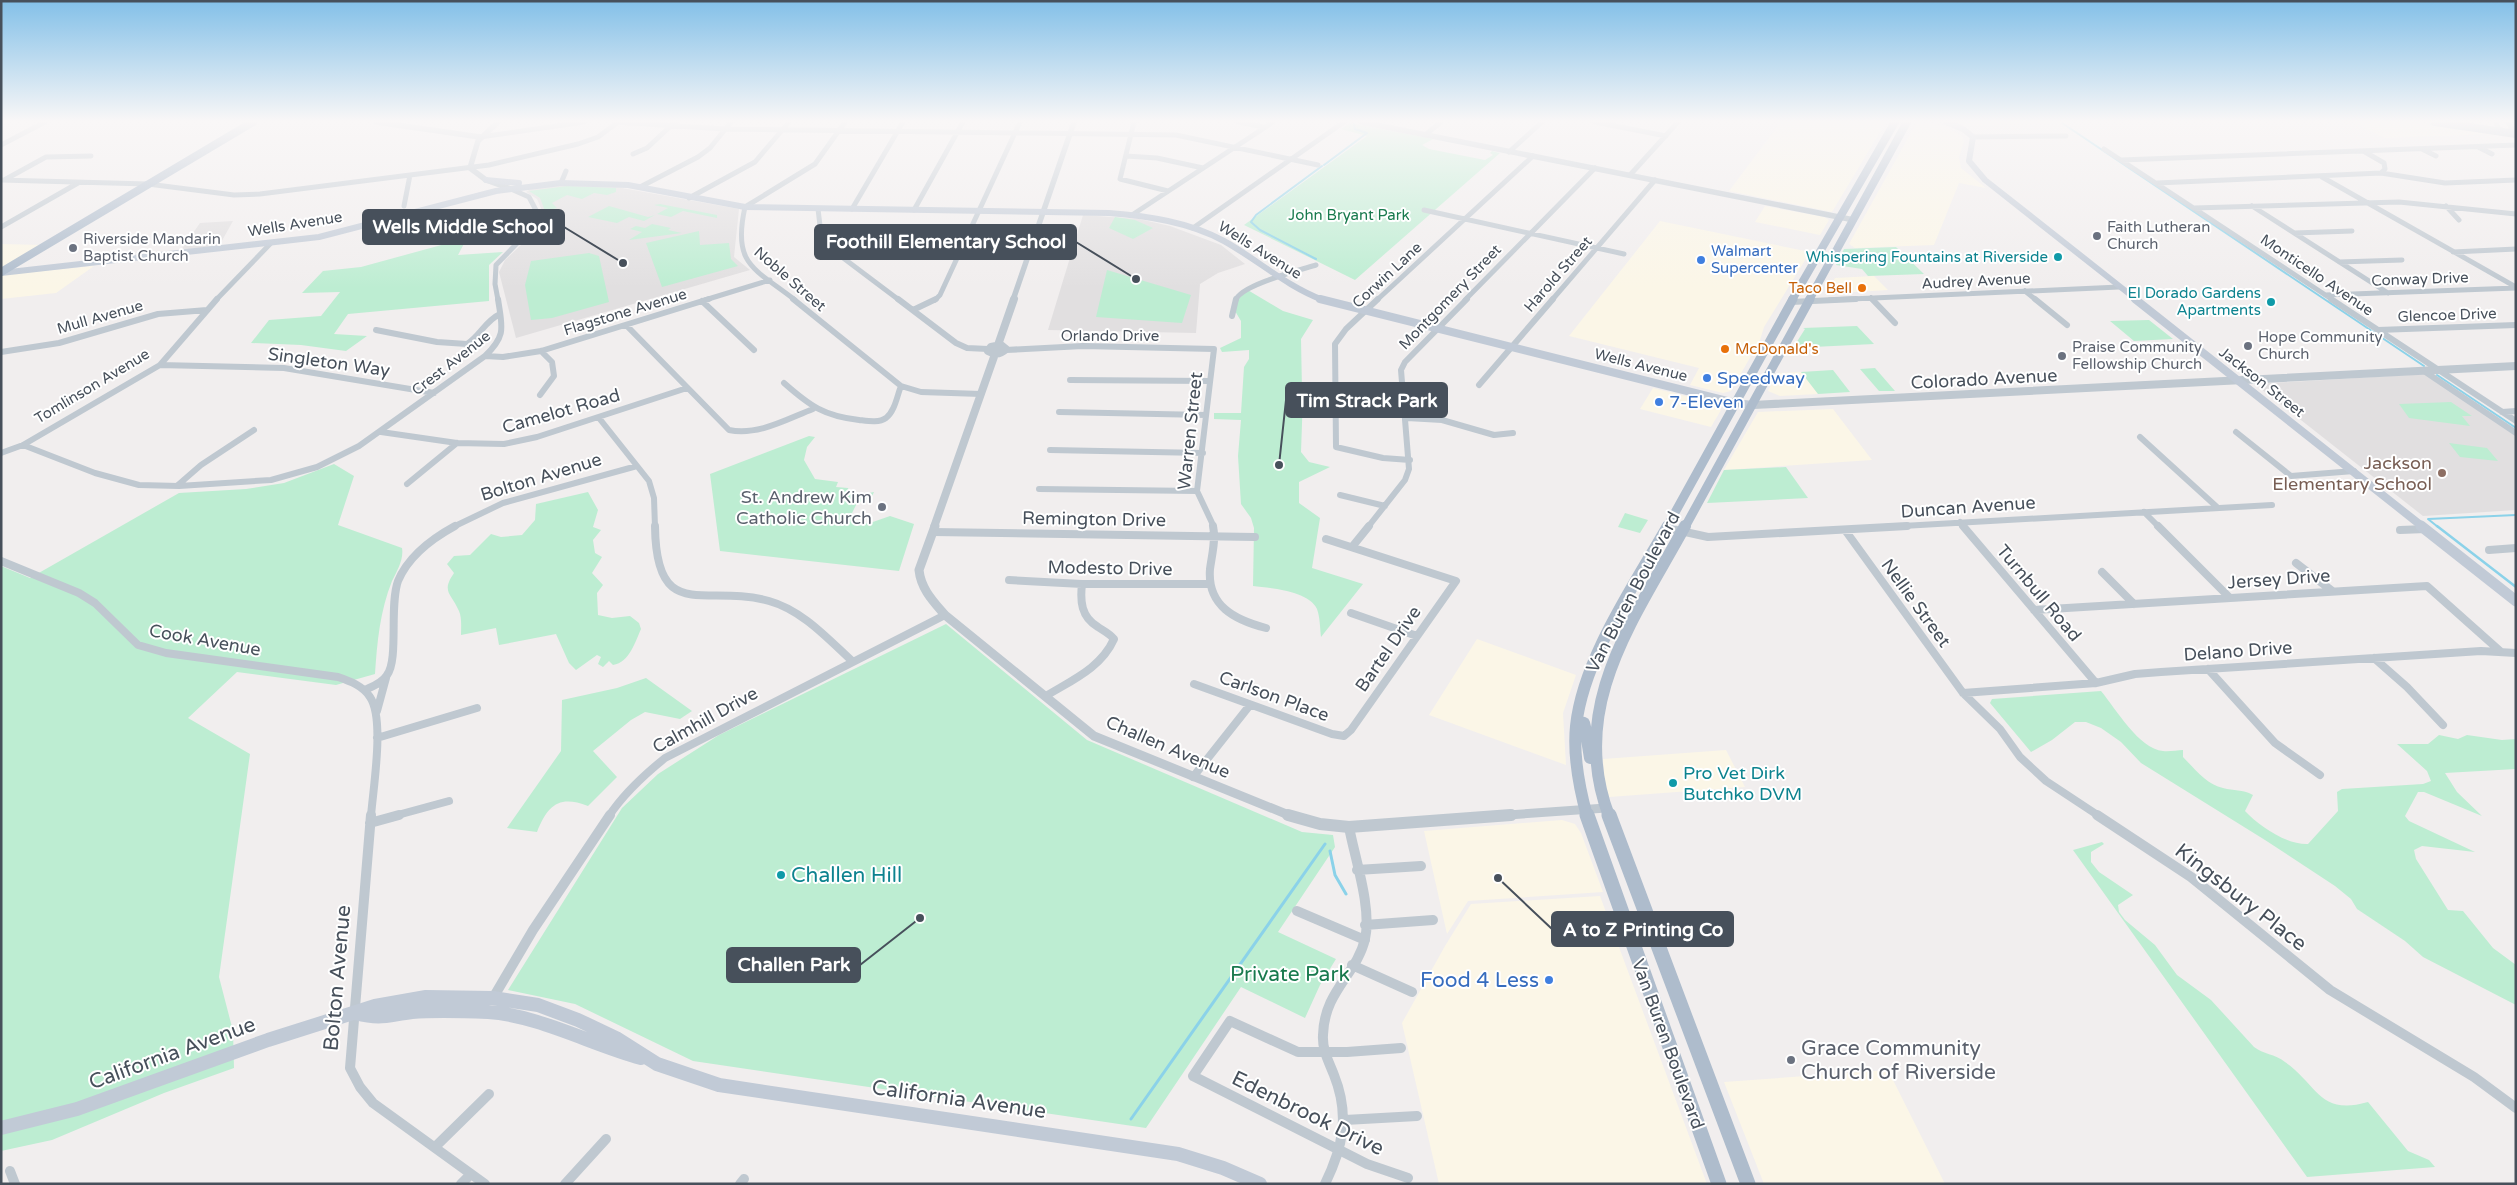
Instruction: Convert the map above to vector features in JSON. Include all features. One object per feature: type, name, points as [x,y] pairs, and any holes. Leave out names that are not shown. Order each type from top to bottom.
[{"type":"main road","points":[[1,272],[159,177]]},
{"type":"main road","name":"Van Buren Boulevard","points":[[1719,1184],[1585,809],[1576,771],[1577,720],[1587,676],[1609,632],[1772,336],[1863,177]]},
{"type":"main road","name":"Van Buren Boulevard","points":[[1748,1184],[1606,808],[1596,768],[1594,730],[1596,714],[1607,675],[1813,290],[1877,177]]},
{"type":"main road","name":"Jackson Street","points":[[1981,177],[2516,601]]},
{"type":"main road","points":[[486,180],[554,183]]},
{"type":"main road","points":[[475,195],[493,187],[494,185],[486,180]]},
{"type":"main road","points":[[525,195],[528,189],[554,183]]},
{"type":"main road","name":"Wells Avenue","points":[[1,272],[271,243],[358,228],[475,195],[511,188],[554,183],[606,183],[745,207],[1044,211],[1132,215],[1193,228],[1232,246],[1275,277],[1306,294],[1437,329],[1735,403],[1752,405]]},
{"type":"main road","points":[[1,279],[148,186],[148,184]]},
{"type":"main road","points":[[1768,377],[1764,367],[1776,344],[1776,340],[1772,336]]},
{"type":"main road","points":[[1607,675],[1604,663],[1615,637],[1609,632]]},
{"type":"main road","points":[[1577,720],[1584,723],[1587,729],[1588,756],[1596,768]]},
{"type":"main road","name":"California Avenue","points":[[1,1128],[77,1109],[268,1040],[375,1006],[426,997],[493,998],[538,1005],[578,1020],[616,1038],[651,1061]]},
{"type":"main road","name":"California Avenue","points":[[356,1013],[375,1018],[413,1012],[490,1012],[533,1021],[608,1050],[651,1061],[686,1076],[719,1085],[1178,1154],[1223,1168],[1260,1184]]},
{"type":"street","points":[[3,180],[148,184],[247,196],[392,177]]},
{"type":"street","points":[[404,206],[410,177]]},
{"type":"street","points":[[482,177],[525,195]]},
{"type":"street","points":[[554,183],[560,177]]},
{"type":"street","points":[[640,188],[660,177]]},
{"type":"street","points":[[689,198],[727,177]]},
{"type":"street","points":[[745,207],[794,177]]},
{"type":"street","points":[[852,209],[870,177]]},
{"type":"street","points":[[914,210],[932,177]]},
{"type":"street","points":[[913,310],[934,301],[940,295],[995,177]]},
{"type":"street","points":[[992,352],[998,345],[1055,177]]},
{"type":"street","points":[[1120,177],[1120,179],[1168,191]]},
{"type":"street","points":[[1132,215],[1189,177]]},
{"type":"street","points":[[1193,228],[1266,177]]},
{"type":"street","name":"Corwin Lane","points":[[1410,460],[1383,458],[1336,447],[1335,344],[1346,329],[1511,177]]},
{"type":"street","name":"Montgomery Street","points":[[1352,547],[1405,480],[1410,460],[1402,370],[1405,362],[1586,177]]},
{"type":"street","points":[[1642,177],[1854,220]]},
{"type":"street","name":"Monticello Avenue","points":[[2147,177],[2516,421]]},
{"type":"street","points":[[2156,183],[2290,177]]},
{"type":"street","points":[[2322,177],[2516,288]]},
{"type":"street","points":[[2406,177],[2445,184],[2516,180]]},
{"type":"street","name":"Harold Street","points":[[1479,384],[1655,180]]},
{"type":"street","points":[[1,227],[80,182]]},
{"type":"street","name":"Crest Avenue","points":[[23,445],[120,481],[145,485],[251,482],[292,475],[340,458],[381,432],[485,356],[502,339],[503,332],[495,284],[496,265],[530,230],[538,214],[533,201],[525,195]]},
{"type":"street","points":[[2194,208],[2399,202],[2516,214]]},
{"type":"street","points":[[2252,206],[2388,293]]},
{"type":"street","points":[[2446,206],[2459,220]]},
{"type":"street","name":"Noble Street","points":[[745,207],[742,220],[741,249],[743,255],[770,280],[901,386],[934,393],[981,394]]},
{"type":"street","points":[[818,209],[822,242],[960,346],[992,352],[1006,350]]},
{"type":"street","points":[[1424,210],[1624,254]]},
{"type":"street","points":[[2294,233],[2352,231]]},
{"type":"street","points":[[835,252],[861,244],[888,240],[964,242]]},
{"type":"street","name":"Tomlinson Avenue","points":[[1,453],[23,445],[160,365],[207,310],[271,243]]},
{"type":"street","points":[[2453,252],[2516,249]]},
{"type":"street","points":[[2339,262],[2402,260]]},
{"type":"street","points":[[1232,316],[1237,296],[1248,288],[1275,277],[1316,265]]},
{"type":"street","name":"Flagstone Avenue","points":[[485,356],[502,356],[541,351],[770,280]]},
{"type":"street","name":"Audrey Avenue","points":[[1791,302],[2120,287]]},
{"type":"street","name":"Conway Drive","points":[[2325,295],[2516,288]]},
{"type":"street","name":"Audrey Avenue","points":[[1813,290],[1833,299]]},
{"type":"street","points":[[2025,291],[2066,325]]},
{"type":"street","points":[[1871,298],[1895,323]]},
{"type":"street","points":[[702,301],[754,350]]},
{"type":"street","name":"Mull Avenue","points":[[1,352],[59,343],[158,314],[207,310]]},
{"type":"street","points":[[376,330],[454,346],[470,342],[486,321],[500,314]]},
{"type":"street","points":[[626,325],[729,430],[737,433],[750,432],[813,409]]},
{"type":"street","name":"Glencoe Drive","points":[[2378,330],[2516,325]]},
{"type":"street","points":[[998,345],[1006,350]]},
{"type":"street","name":"Orlando Drive","points":[[1006,350],[1038,350],[1083,346],[1214,349]]},
{"type":"street","name":"Warren Street","points":[[1214,349],[1197,491],[1198,500],[1214,527],[1210,584],[1220,609],[1245,623],[1266,628]]},
{"type":"street","points":[[540,395],[554,376],[552,362],[541,351]]},
{"type":"street","name":"Challen Avenue","points":[[992,352],[981,394],[919,570],[919,580],[925,593],[945,615],[1094,736],[1293,817],[1320,824],[1349,827],[1606,808]]},
{"type":"street","name":"Singleton Way","points":[[160,365],[284,368],[434,393]]},
{"type":"street","name":"Colorado Avenue","points":[[1752,405],[2516,366]]},
{"type":"street","points":[[2424,371],[2516,433]]},
{"type":"street","points":[[1070,380],[1210,381]]},
{"type":"street","points":[[784,383],[813,409],[836,418],[879,421],[890,414],[901,386]]},
{"type":"street","name":"Camelot Road","points":[[381,432],[458,442],[494,444],[516,442],[599,418],[687,388]]},
{"type":"street","points":[[2502,412],[2516,411]]},
{"type":"street","points":[[1059,412],[1206,415]]},
{"type":"street","points":[[599,418],[652,486],[659,570],[669,584],[692,594],[753,598],[784,606],[798,615],[852,661]]},
{"type":"street","points":[[1407,418],[1442,420],[1494,434],[1513,433]]},
{"type":"street","points":[[178,485],[201,465],[254,430]]},
{"type":"street","points":[[2236,432],[2291,476],[2354,471]]},
{"type":"street","points":[[2140,437],[2218,508]]},
{"type":"street","points":[[407,484],[458,442]]},
{"type":"street","points":[[1050,450],[1203,453]]},
{"type":"street","name":"Bolton Avenue","points":[[485,1184],[435,1146],[373,1104],[360,1087],[350,1068],[377,738],[377,711],[389,670],[396,586],[410,562],[423,549],[451,529],[494,506],[528,495],[581,484],[637,466]]},
{"type":"street","points":[[1039,489],[1197,491]]},
{"type":"street","points":[[1340,495],[1385,506]]},
{"type":"street","name":"Duncan Avenue","points":[[1667,528],[1708,537],[2272,505]]},
{"type":"street","points":[[2144,512],[2229,596]]},
{"type":"street","name":"Turnbull Road","points":[[1960,522],[2096,683]]},
{"type":"street","points":[[2400,530],[2426,529]]},
{"type":"street","name":"Nellie Street","points":[[1845,530],[1963,693]]},
{"type":"street","name":"Remington Drive","points":[[933,532],[1255,537]]},
{"type":"street","points":[[1326,539],[1352,547]]},
{"type":"street","name":"Bartel Drive","points":[[1344,736],[1456,581],[1352,547]]},
{"type":"street","points":[[2489,550],[2516,548]]},
{"type":"street","name":"Cook Avenue","points":[[1,561],[79,593],[95,603],[131,639],[144,648],[166,654],[338,677],[350,681],[365,690]]},
{"type":"street","points":[[2296,563],[2331,590]]},
{"type":"street","points":[[2102,572],[2134,604]]},
{"type":"street","name":"Modesto Drive","points":[[1009,580],[1082,584],[1210,584]]},
{"type":"street","points":[[1046,696],[1093,666],[1112,646],[1114,639],[1111,634],[1090,623],[1083,613],[1080,602],[1082,584]]},
{"type":"street","name":"Jersey Drive","points":[[2034,610],[2229,596],[2428,586],[2500,651]]},
{"type":"street","points":[[1352,613],[1416,636]]},
{"type":"street","name":"Calmhill Drive","points":[[493,998],[577,861],[629,789],[665,758],[689,744],[945,615]]},
{"type":"street","name":"Delano Drive","points":[[1963,693],[2096,683],[2135,674],[2500,651],[2516,653]]},
{"type":"street","points":[[2374,658],[2407,687],[2443,725]]},
{"type":"street","points":[[2208,669],[2275,743],[2320,775]]},
{"type":"street","points":[[365,690],[386,678]]},
{"type":"street","name":"Carlson Place","points":[[1194,684],[1332,734],[1344,736]]},
{"type":"street","name":"Bolton Avenue","points":[[365,690],[372,697],[377,711]]},
{"type":"street","name":"Kingsbury Place","points":[[1963,693],[2000,729],[2020,756],[2046,781],[2191,877],[2330,990],[2474,1078],[2516,1108]]},
{"type":"street","points":[[1193,776],[1250,705]]},
{"type":"street","points":[[377,738],[477,708]]},
{"type":"street","points":[[370,823],[448,801]]},
{"type":"street","points":[[1325,1184],[1341,1150],[1345,1120],[1344,1101],[1325,1052],[1322,1034],[1335,990],[1360,953],[1365,940],[1365,925],[1349,827]]},
{"type":"street","points":[[1357,870],[1421,866]]},
{"type":"street","points":[[1297,911],[1365,940]]},
{"type":"street","points":[[1365,925],[1433,920]]},
{"type":"street","points":[[1352,965],[1412,992]]},
{"type":"street","name":"Edenbrook Drive","points":[[1325,1052],[1298,1052],[1230,1021],[1193,1076],[1389,1173],[1408,1178]]},
{"type":"street","points":[[1325,1052],[1401,1048]]},
{"type":"street","points":[[435,1146],[489,1094]]},
{"type":"street","points":[[1345,1120],[1418,1116]]},
{"type":"street","points":[[565,1184],[606,1139]]},
{"type":"street","points":[[10,1171],[15,1184]]},
{"type":"street","points":[[461,1184],[471,1174]]},
{"type":"shaded area","points":[[1739,177],[1853,177],[1832,212],[1729,191]]},
{"type":"shaded area","points":[[1886,177],[1973,177],[1986,188],[1959,183],[1934,245],[1855,248],[1849,244]]},
{"type":"shaded area","points":[[560,185],[611,186],[739,209],[734,257],[750,270],[516,338],[499,272],[505,260],[535,232],[543,213],[537,199],[526,192],[532,188]]},
{"type":"shaded area","points":[[1765,206],[1824,217],[1829,220],[1820,235],[1755,222]]},
{"type":"shaded area","points":[[1083,215],[1139,219],[1170,226],[1221,245],[1245,264],[1218,273],[1200,284],[1196,333],[1048,330]]},
{"type":"shaded area","points":[[233,221],[219,246],[181,250],[200,223]]},
{"type":"shaded area","points":[[1660,221],[1810,252],[1764,327],[1760,340],[1731,391],[1723,393],[1690,385],[1699,368],[1569,336]]},
{"type":"shaded area","points":[[1,244],[43,245],[1,270]]},
{"type":"shaded area","points":[[94,266],[56,293],[1,299],[1,275]]},
{"type":"shaded area","points":[[1874,276],[1888,290],[1839,293],[1829,288],[1835,278]]},
{"type":"shaded area","points":[[1801,372],[1818,394],[1780,396],[1768,391],[1777,373]]},
{"type":"shaded area","name":"Jackson Elementary School","points":[[2425,374],[2516,436],[2516,510],[2423,516],[2255,384]]},
{"type":"shaded area","points":[[1653,388],[1714,403],[1721,410],[1711,427],[1640,409]]},
{"type":"shaded area","points":[[1833,409],[1872,460],[1724,470],[1758,412]]},
{"type":"shaded area","points":[[1477,639],[1576,675],[1563,713],[1566,765],[1429,715]]},
{"type":"shaded area","points":[[1726,750],[1745,787],[1609,797],[1604,778],[1603,759]]},
{"type":"shaded area","points":[[1562,820],[1575,824],[1581,833],[1603,892],[1468,901],[1447,934],[1424,831]]},
{"type":"shaded area","points":[[1600,896],[1707,1184],[1439,1184],[1402,1023],[1445,946],[1471,904]]},
{"type":"shaded area","points":[[1888,1070],[1945,1184],[1764,1184],[1724,1082]]},
{"type":"green space","name":"John Bryant Park","points":[[1310,177],[1472,177],[1355,280],[1244,225]]},
{"type":"green space","points":[[567,186],[616,188],[616,192],[607,195],[594,193],[582,199],[567,195],[552,203],[557,208],[545,211],[540,198],[529,191]]},
{"type":"green space","points":[[660,204],[717,215],[717,218],[683,211],[671,217],[657,214],[668,208],[654,205]]},
{"type":"green space","points":[[609,206],[648,217],[655,215],[644,221],[629,217],[617,223],[588,217]]},
{"type":"green space","points":[[1115,217],[1135,220],[1153,228],[1133,239],[1109,228]]},
{"type":"green space","points":[[652,224],[671,228],[668,230],[682,233],[629,240],[642,232],[630,229],[636,226],[645,228]]},
{"type":"green space","points":[[699,231],[700,245],[729,243],[731,259],[738,266],[662,287],[646,243]]},
{"type":"green space","points":[[467,238],[458,255],[503,252],[489,265],[489,301],[348,314],[334,334],[367,336],[346,351],[301,345],[251,343],[269,320],[321,316],[340,292],[302,293],[323,271],[361,267]]},
{"type":"green space","points":[[1896,247],[1924,274],[1868,276],[1862,269],[1836,265],[1844,249]]},
{"type":"green space","points":[[589,253],[599,256],[609,302],[552,318],[531,320],[525,285],[531,261]]},
{"type":"green space","points":[[1107,270],[1191,295],[1182,323],[1096,317]]},
{"type":"green space","points":[[1246,289],[1283,311],[1313,320],[1301,339],[1302,391],[1331,392],[1330,396],[1303,395],[1301,452],[1309,462],[1330,467],[1299,482],[1299,503],[1320,518],[1312,568],[1363,584],[1321,637],[1318,612],[1313,603],[1298,594],[1253,586],[1254,528],[1251,518],[1241,504],[1238,456],[1241,420],[1214,419],[1214,413],[1241,413],[1244,367],[1249,359],[1249,350],[1222,352],[1220,348],[1241,338],[1241,321],[1235,311],[1236,302]]},
{"type":"green space","points":[[2149,320],[2173,339],[2134,341],[2110,321]]},
{"type":"green space","points":[[1857,326],[1874,344],[1793,348],[1805,329],[1803,328]]},
{"type":"green space","points":[[1875,368],[1895,391],[1879,391],[1860,369]]},
{"type":"green space","points":[[1833,370],[1850,392],[1818,394],[1801,372]]},
{"type":"green space","points":[[2451,402],[2472,416],[2462,416],[2470,426],[2409,418],[2399,404]]},
{"type":"green space","points":[[809,436],[815,437],[807,447],[804,460],[815,479],[838,482],[836,487],[848,488],[850,494],[854,496],[874,492],[871,498],[857,503],[850,517],[854,525],[870,523],[890,516],[914,524],[899,571],[720,551],[710,474]]},
{"type":"green space","points":[[2449,443],[2487,448],[2498,461],[2460,457]]},
{"type":"green space","points":[[334,464],[354,476],[338,525],[402,548],[401,561],[388,592],[382,615],[375,674],[336,685],[237,672],[188,718],[250,754],[219,977],[233,1031],[234,1068],[164,1093],[52,1140],[1,1151],[1,566],[30,578],[179,493],[246,489],[284,483]]},
{"type":"green space","points":[[1786,467],[1808,498],[1707,503],[1724,470]]},
{"type":"green space","points":[[588,492],[598,510],[593,527],[601,530],[593,540],[595,553],[602,557],[592,573],[603,585],[597,593],[598,615],[612,618],[630,616],[639,623],[641,629],[628,656],[613,665],[609,661],[603,667],[598,664],[601,657],[597,655],[576,670],[569,663],[556,634],[499,645],[496,628],[461,635],[460,614],[448,589],[448,584],[454,573],[447,564],[454,556],[470,555],[491,534],[501,537],[522,535],[535,520],[536,504]]},
{"type":"green space","points":[[1625,513],[1648,520],[1640,533],[1618,527]]},
{"type":"green space","name":"Private Park","points":[[946,624],[1087,740],[1302,832],[1333,835],[1335,847],[1278,932],[1336,959],[1320,985],[1305,1018],[1241,987],[1146,1128],[693,1061],[575,1004],[508,990],[622,808],[658,774],[719,735]]},
{"type":"green space","points":[[646,678],[692,711],[680,719],[645,712],[631,720],[593,751],[617,777],[588,806],[569,802],[562,802],[556,805],[550,809],[537,832],[507,828],[561,751],[562,700],[617,688]]},
{"type":"green space","points":[[2101,691],[2129,727],[2145,743],[2154,749],[2163,751],[2183,750],[2183,757],[2212,783],[2223,788],[2253,795],[2245,811],[2258,823],[2283,838],[2308,844],[2338,811],[2337,792],[2342,789],[2423,784],[2431,781],[2427,771],[2397,744],[2428,744],[2439,735],[2458,739],[2467,735],[2502,740],[2516,739],[2516,769],[2445,773],[2457,792],[2482,816],[2424,792],[2418,792],[2405,816],[2409,821],[2475,852],[2422,846],[2414,850],[2416,859],[2448,910],[2463,911],[2493,948],[2516,965],[2516,1005],[2423,957],[2405,941],[2357,909],[2351,899],[2335,886],[2141,763],[2121,742],[2101,728],[2086,722],[2075,722],[2052,740],[2031,752],[1990,703],[1992,699]]},
{"type":"green space","points":[[2102,842],[2104,844],[2091,852],[2091,862],[2099,872],[2133,895],[2118,905],[2119,912],[2125,920],[2155,945],[2177,975],[2211,1000],[2254,1047],[2285,1062],[2320,1096],[2329,1102],[2339,1105],[2352,1105],[2368,1102],[2408,1151],[2429,1160],[2435,1167],[2307,1177],[2073,850]]},
{"type":"waterway","points":[[1307,177],[1256,215],[1251,222],[1260,230],[1316,259]]},
{"type":"waterway","points":[[2143,177],[2424,366]]},
{"type":"waterway","points":[[2437,375],[2516,428]]},
{"type":"waterway","points":[[2438,527],[2428,519],[2516,515]]},
{"type":"waterway","points":[[2437,526],[2516,587]]},
{"type":"waterway","points":[[1131,1119],[1325,844]]},
{"type":"waterway","points":[[1330,851],[1335,875],[1346,894]]},
{"type":"place","name":"Faith Lutheran Church","points":[[2097,236]]},
{"type":"place","name":"Riverside Mandarin Baptist Church","points":[[73,248]]},
{"type":"place","name":"Whispering Fountains at Riverside","points":[[2058,257]]},
{"type":"place","name":"Walmart Supercenter","points":[[1701,260]]},
{"type":"place","name":"Wells Middle School","points":[[623,263]]},
{"type":"place","name":"Foothill Elementary School","points":[[1136,279]]},
{"type":"place","name":"Taco Bell","points":[[1862,288]]},
{"type":"place","name":"El Dorado Gardens Apartments","points":[[2271,302]]},
{"type":"place","name":"Hope Community Church","points":[[2248,346]]},
{"type":"place","name":"McDonald's","points":[[1725,349]]},
{"type":"place","name":"Praise Community Fellowship Church","points":[[2062,356]]},
{"type":"place","name":"Speedway","points":[[1707,378]]},
{"type":"place","name":"7-Eleven","points":[[1659,402]]},
{"type":"place","name":"Tim Strack Park","points":[[1279,465]]},
{"type":"place","name":"Jackson Elementary School","points":[[2442,473]]},
{"type":"place","name":"St. Andrew Kim Catholic Church","points":[[882,507]]},
{"type":"place","name":"Pro Vet Dirk Butchko DVM","points":[[1673,783]]},
{"type":"place","name":"Challen Hill","points":[[781,875]]},
{"type":"place","name":"A to Z Printing Co","points":[[1498,878]]},
{"type":"place","name":"Challen Park","points":[[920,918]]},
{"type":"place","name":"Food 4 Less","points":[[1549,980]]},
{"type":"place","name":"Grace Community Church of Riverside","points":[[1791,1060]]}]
